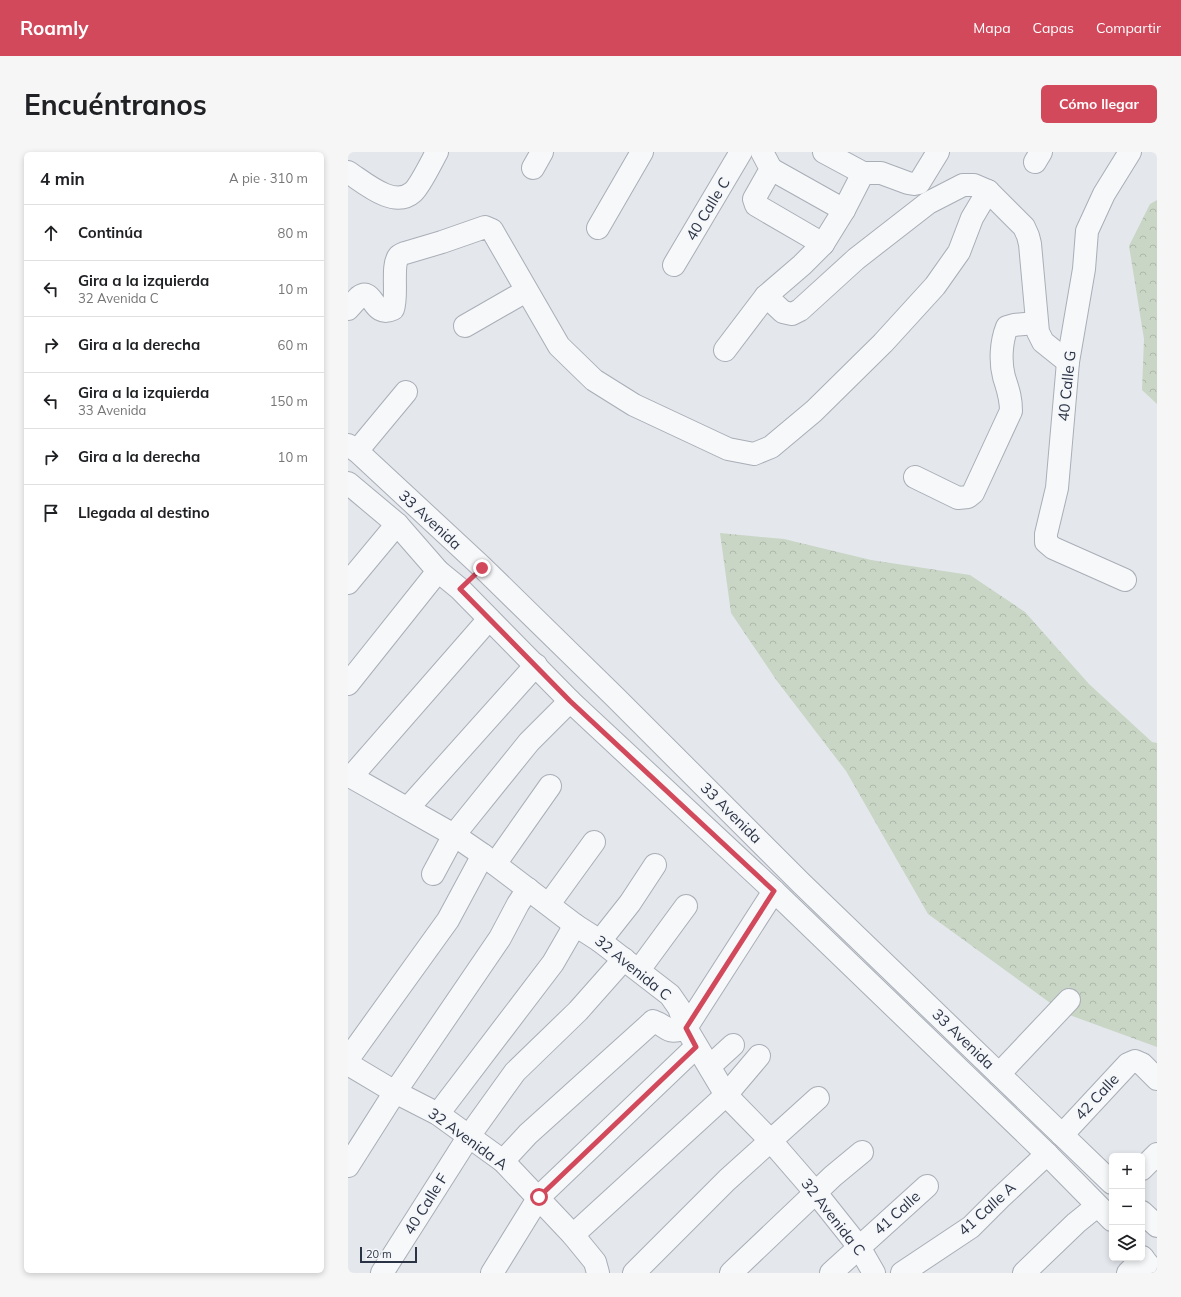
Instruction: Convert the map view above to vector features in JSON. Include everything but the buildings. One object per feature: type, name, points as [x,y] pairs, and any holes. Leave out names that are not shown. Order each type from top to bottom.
[{"type":"street","points":[[348,172],[382,194],[394,198],[406,196],[414,191],[437,152]]},
{"type":"street","points":[[598,228],[642,152]]},
{"type":"street","name":"40 Calle C","points":[[674,265],[741,152]]},
{"type":"street","points":[[834,154],[863,173],[881,173],[914,184],[919,183],[938,152]]},
{"type":"street","name":"40 Calle G","points":[[1126,580],[1053,548],[1046,542],[1046,534],[1057,488],[1068,362],[1084,269],[1087,231],[1104,194],[1130,152]]},
{"type":"street","points":[[823,244],[756,205],[754,199],[767,161],[844,210]]},
{"type":"street","points":[[725,350],[766,296],[802,265],[823,244],[844,210],[863,173]]},
{"type":"street","points":[[766,296],[783,312],[792,314],[800,310],[856,258],[928,203],[963,185],[974,185],[988,191],[1024,227],[1030,244],[1038,332],[1043,342],[1068,362]]},
{"type":"street","points":[[348,309],[360,296],[365,295],[370,298],[380,310],[387,312],[393,309],[395,300],[396,262],[399,256],[485,227],[492,230],[559,346],[594,380],[634,405],[728,449],[754,454],[771,447],[814,411],[883,343],[935,286],[959,252],[972,218],[988,191]]},
{"type":"street","points":[[465,326],[526,290]]},
{"type":"street","points":[[915,477],[958,498],[968,497],[973,493],[1011,411],[1012,400],[1004,376],[1002,358],[1004,335],[1007,327],[1036,323]]},
{"type":"street","points":[[352,448],[406,392]]},
{"type":"street","name":"33 Avenida","points":[[352,448],[482,568],[611,693],[801,883],[1109,1180]]},
{"type":"street","name":"33 Avenida","points":[[348,483],[397,524],[438,571],[460,589],[570,701],[774,891],[1047,1154],[1105,1213]]},
{"type":"street","points":[[348,583],[397,524]]},
{"type":"street","points":[[460,589],[482,568]]},
{"type":"street","points":[[348,684],[438,571]]},
{"type":"street","points":[[350,776],[489,619]]},
{"type":"street","points":[[408,808],[536,665]]},
{"type":"street","points":[[433,874],[454,835],[529,742],[570,701]]},
{"type":"street","name":"32 Avenida C","points":[[350,776],[454,835],[549,904],[575,925],[632,964],[670,995],[679,1008],[686,1028],[696,1047],[710,1066],[726,1095],[771,1141],[816,1193],[859,1247],[874,1273]]},
{"type":"street","points":[[348,1059],[448,920],[489,860],[550,786]]},
{"type":"street","points":[[549,904],[594,842]]},
{"type":"street","points":[[600,941],[630,903],[655,865]]},
{"type":"street","points":[[348,1166],[395,1092],[500,938],[518,904],[528,889]]},
{"type":"street","points":[[504,1162],[528,1134],[654,1021],[667,1030],[673,1032],[686,1028],[774,891]]},
{"type":"street","name":"40 Calle F","points":[[382,1273],[470,1136],[515,1072],[578,1011],[632,964],[686,906]]},
{"type":"street","points":[[438,1114],[553,963],[575,925]]},
{"type":"street","points":[[999,1074],[1070,1000]]},
{"type":"street","points":[[710,1066],[732,1045]]},
{"type":"street","points":[[492,1273],[539,1197],[696,1047]]},
{"type":"street","points":[[573,1235],[726,1095],[759,1056]]},
{"type":"street","name":"42 Calle","points":[[1062,1135],[1128,1064],[1135,1060],[1142,1064],[1157,1078]]},
{"type":"street","name":"32 Avenida A","points":[[348,1064],[395,1092],[438,1114],[504,1162],[539,1197],[596,1262],[596,1271]]},
{"type":"street","points":[[634,1273],[726,1180],[818,1098]]},
{"type":"street","points":[[731,1273],[862,1152]]},
{"type":"street","name":"41 Calle A","points":[[902,1273],[971,1227],[1047,1154]]},
{"type":"street","points":[[1145,1166],[1157,1154]]},
{"type":"street","name":"41 Calle","points":[[831,1273],[927,1186]]},
{"type":"street","points":[[1024,1273],[1076,1223],[1105,1213]]},
{"type":"street","points":[[1145,1215],[1157,1226]]},
{"type":"green space","points":[[1157,200],[1157,404],[1142,390],[1144,339],[1129,246],[1150,204]]},
{"type":"green space","points":[[720,533],[784,539],[871,560],[970,575],[1025,612],[1089,684],[1152,742],[1157,743],[1157,1047],[1064,1013],[928,914],[846,771],[777,681],[731,613]]},
{"type":"route","points":[[482,568],[460,589],[570,701],[774,891],[686,1028],[696,1047],[539,1197]]}]
